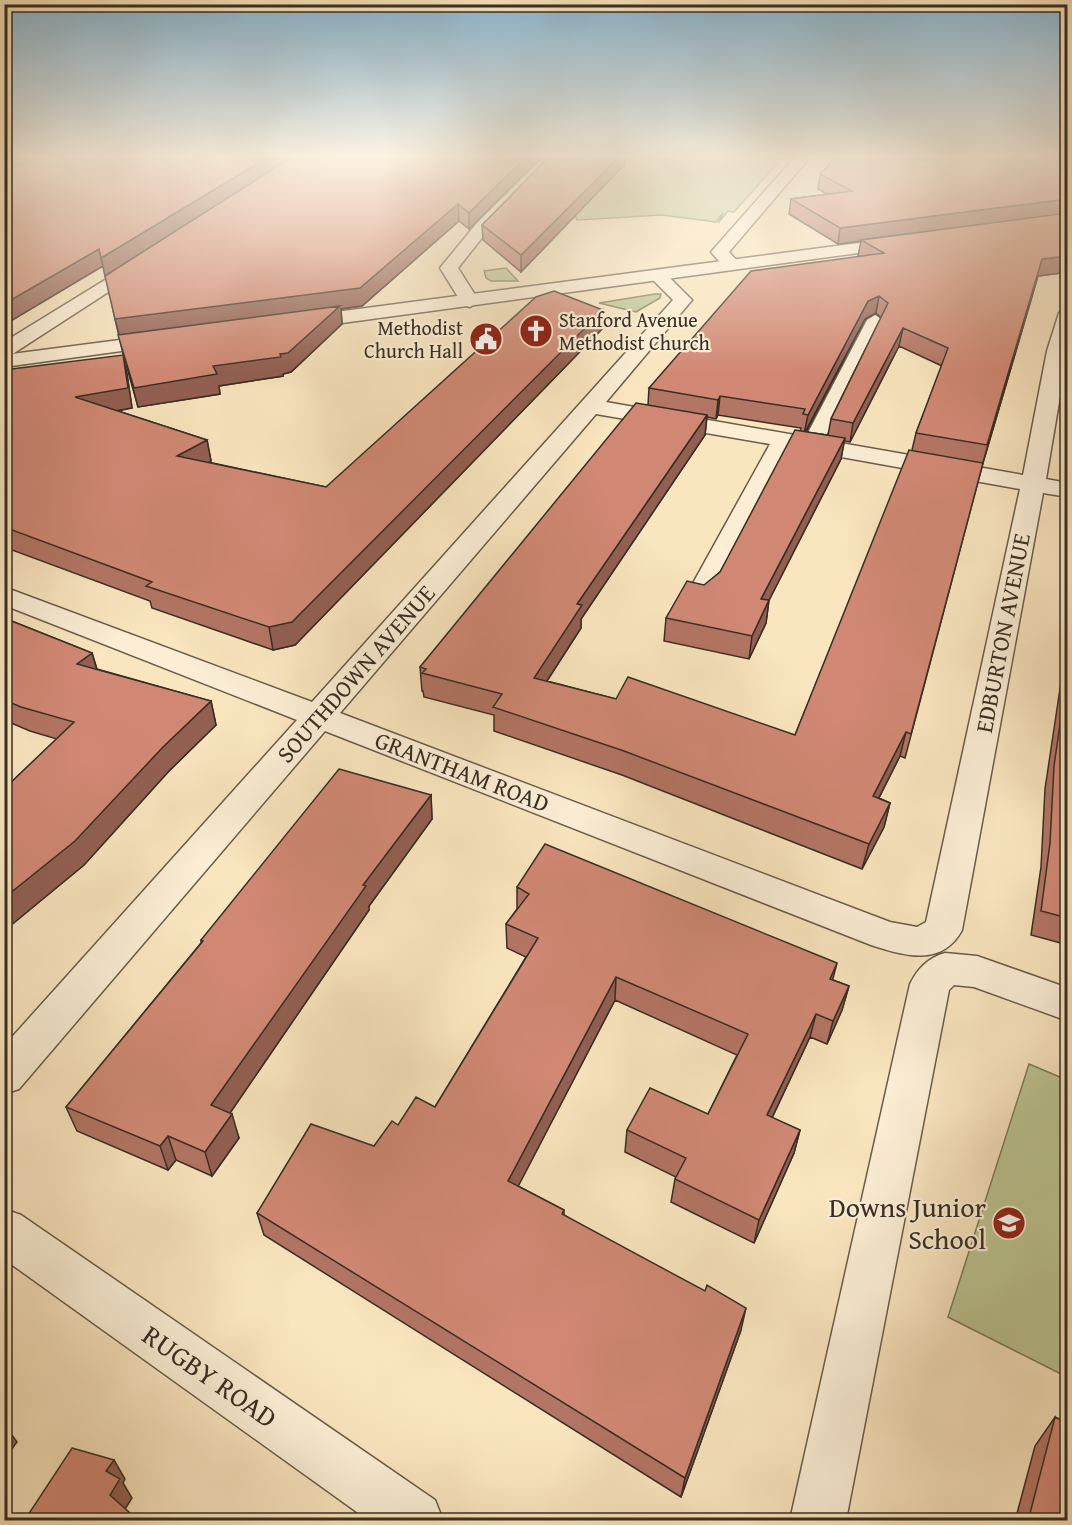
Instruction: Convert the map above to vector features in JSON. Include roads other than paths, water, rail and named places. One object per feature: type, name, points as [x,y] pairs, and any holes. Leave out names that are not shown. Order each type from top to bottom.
[{"type":"street","points":[[470,301],[449,268],[480,228]]},
{"type":"street","points":[[731,264],[720,252],[742,228]]},
{"type":"street","points":[[284,325],[919,240]]},
{"type":"street","points":[[4,351],[160,251]]},
{"type":"street","name":"SOUTHDOWN AVENUE","points":[[4,1076],[683,300],[657,275]]},
{"type":"street","name":"EDBURTON AVENUE","points":[[818,1521],[930,984],[933,956],[943,930],[1062,352],[1068,313]]},
{"type":"street","points":[[4,361],[179,338]]},
{"type":"street","points":[[590,406],[1068,490]]},
{"type":"street","points":[[701,594],[784,440]]},
{"type":"street","name":"GRANTHAM ROAD","points":[[4,594],[885,935],[933,956],[1068,1005]]},
{"type":"street","name":"RUGBY ROAD","points":[[4,1231],[415,1521]]},
{"type":"lane","points":[[812,444],[875,320]]},
{"type":"place","name":"Stanford Avenue Methodist Church","points":[[536,331]]},
{"type":"place","name":"Methodist Church Hall","points":[[486,339]]},
{"type":"place","name":"Downs Junior School","points":[[1009,1223]]}]
